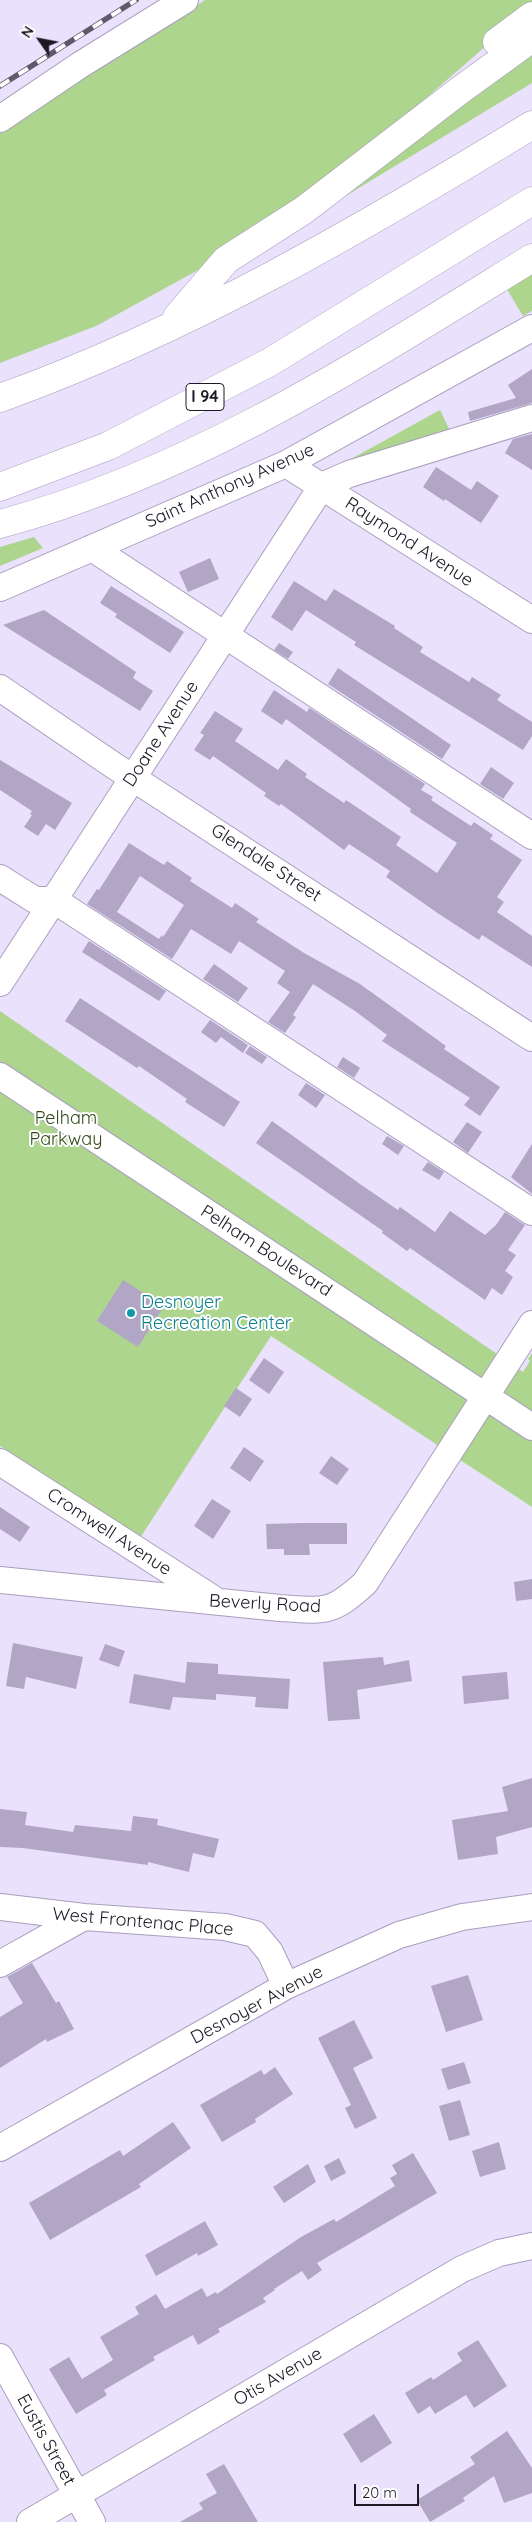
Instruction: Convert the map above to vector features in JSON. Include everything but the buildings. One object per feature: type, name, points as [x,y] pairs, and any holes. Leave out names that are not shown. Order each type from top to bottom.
[{"type":"highway","points":[[459,91],[495,44],[532,16]]},
{"type":"highway","points":[[169,326],[226,260],[304,210],[459,91],[532,38]]},
{"type":"highway","points":[[0,398],[36,385],[169,326],[358,228],[532,125]]},
{"type":"highway","name":"I 94","points":[[0,487],[108,446],[270,362],[532,201]]},
{"type":"highway","points":[[0,524],[100,492],[172,463],[223,439],[293,401],[532,258]]},
{"type":"street","points":[[0,119],[80,65],[185,0]]},
{"type":"street","name":"Saint Anthony Avenue","points":[[0,588],[286,464],[532,328]]},
{"type":"street","points":[[322,486],[349,474],[532,418]]},
{"type":"street","name":"Raymond Avenue","points":[[286,464],[532,620]]},
{"type":"street","name":"Doane Avenue","points":[[0,983],[322,486]]},
{"type":"street","points":[[92,548],[532,836]]},
{"type":"street","name":"Glendale Street","points":[[0,688],[133,777],[530,1033]]},
{"type":"street","points":[[0,878],[35,900],[54,900],[532,1212]]},
{"type":"street","name":"Pelham Boulevard","points":[[0,1076],[532,1427]]},
{"type":"street","name":"Beverly Road","points":[[0,1580],[322,1611],[344,1602],[364,1582],[532,1324]]},
{"type":"street","name":"Cromwell Avenue","points":[[0,1462],[217,1602]]},
{"type":"street","name":"West Frontenac Place","points":[[0,1907],[84,1917],[224,1927],[255,1934],[270,1952],[286,1986]]},
{"type":"street","name":"Desnoyer Avenue","points":[[0,2148],[286,1986],[399,1935],[462,1917],[532,1907]]},
{"type":"street","points":[[0,1964],[84,1917]]},
{"type":"street","name":"Otis Avenue","points":[[30,2522],[462,2269],[499,2253],[532,2246]]},
{"type":"street","name":"Eustis Street","points":[[0,2357],[92,2522]]},
{"type":"green space","points":[[205,0],[532,0],[532,6],[334,178],[222,257],[96,326],[0,363],[0,133]]},
{"type":"green space","points":[[532,52],[532,83],[339,200]]},
{"type":"green space","points":[[532,269],[532,311],[523,316],[505,286]]},
{"type":"green space","points":[[440,410],[452,435],[342,464]]},
{"type":"green space","points":[[34,537],[43,548],[0,566],[0,547]]},
{"type":"green space","name":"Pelham Parkway","points":[[0,1011],[523,1372],[530,1361],[528,1359],[532,1353],[532,1507],[271,1336],[140,1538],[0,1446]]},
{"type":"railway","points":[[0,86],[136,0]]},
{"type":"place","name":"Desnoyer Recreation Center","points":[[131,1313]]}]
